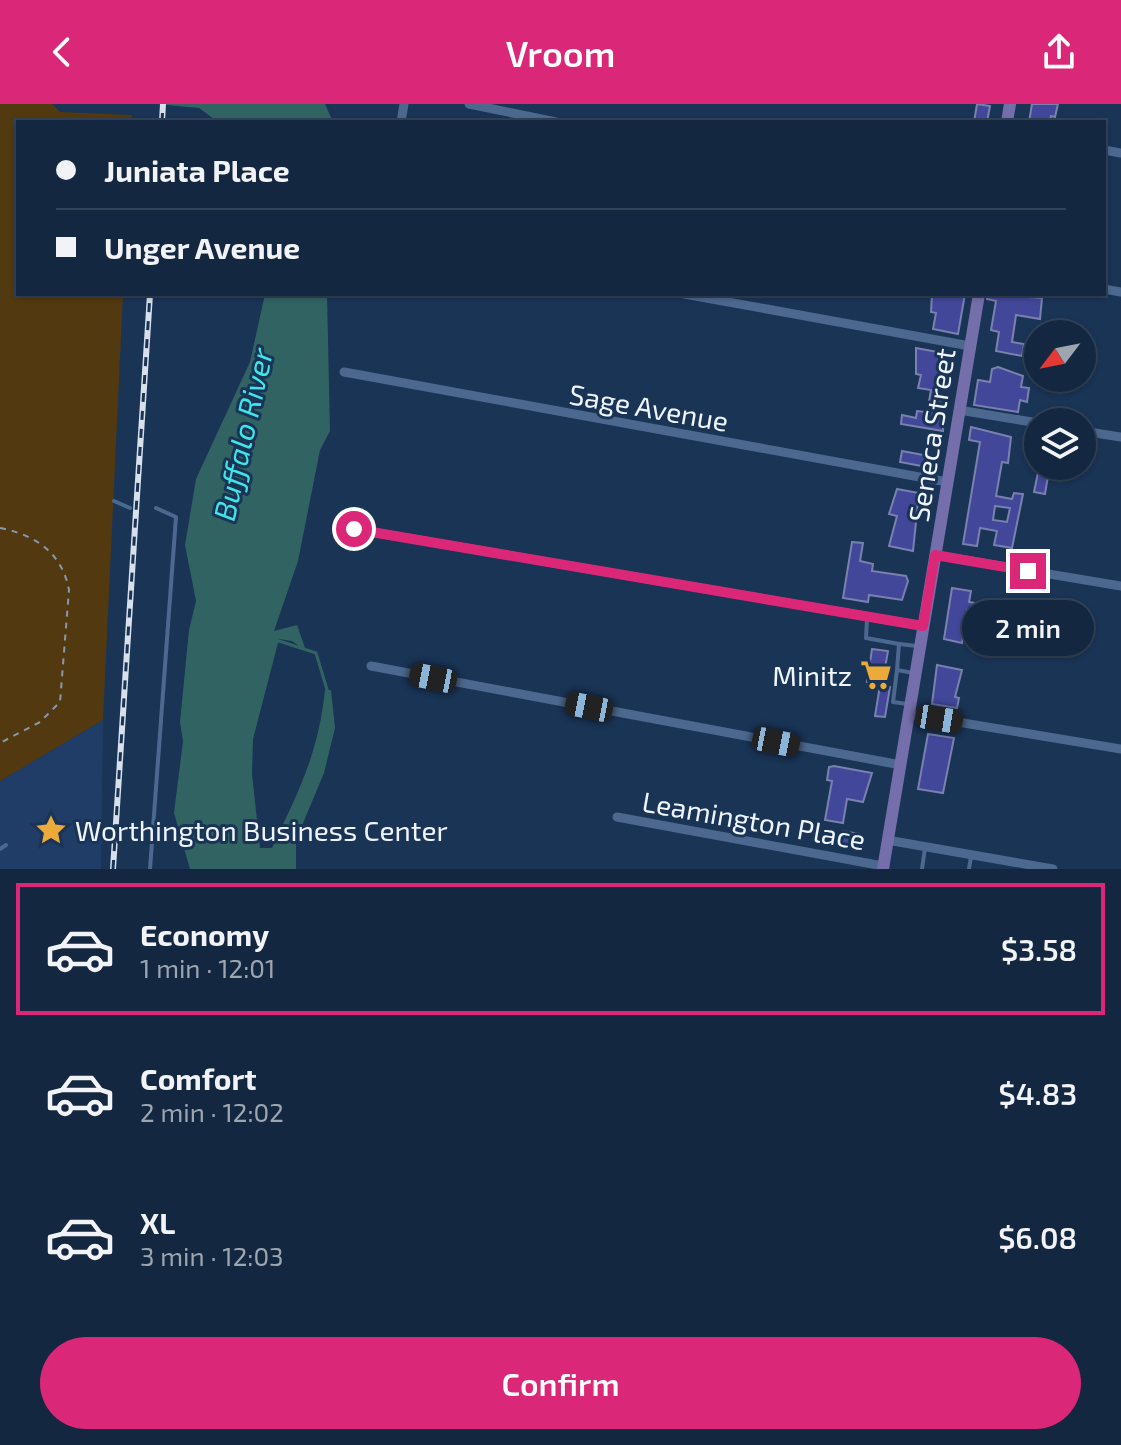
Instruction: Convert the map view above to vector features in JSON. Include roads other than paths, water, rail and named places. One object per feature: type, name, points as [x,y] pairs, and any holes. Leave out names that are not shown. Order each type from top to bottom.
[{"type":"main road","name":"Seneca Street","points":[[883,868],[979,296]]},
{"type":"street","points":[[469,104],[546,120]]},
{"type":"street","points":[[695,296],[970,346]]},
{"type":"street","name":"Sage Avenue","points":[[344,372],[947,482]]},
{"type":"street","points":[[959,410],[1024,421]]},
{"type":"street","points":[[1096,433],[1121,437]]},
{"type":"street","points":[[354,529],[923,626]]},
{"type":"street","points":[[935,555],[1121,586]]},
{"type":"street","points":[[371,666],[901,765]]},
{"type":"street","points":[[910,710],[1121,749]]},
{"type":"street","name":"Leamington Place","points":[[617,817],[883,868]]},
{"type":"street","points":[[887,840],[972,855],[1008,865],[1053,869]]},
{"type":"lane","points":[[114,501],[130,508]]},
{"type":"lane","points":[[150,869],[176,517],[156,508]]},
{"type":"lane","points":[[867,617],[866,638],[919,647]]},
{"type":"lane","points":[[899,644],[893,702],[910,710]]},
{"type":"lane","points":[[897,670],[915,674]]},
{"type":"lane","points":[[0,849],[6,845]]},
{"type":"lane","points":[[922,869],[925,846]]},
{"type":"lane","points":[[969,869],[972,855]]},
{"type":"water","points":[[156,104],[325,104],[332,120],[215,120],[199,108]]},
{"type":"water","points":[[265,296],[327,296],[330,431],[320,450],[298,561],[274,631],[297,625],[306,651],[292,641],[279,639],[253,739],[252,774],[260,848],[272,848],[299,790],[318,734],[325,690],[331,690],[335,728],[324,773],[296,840],[296,869],[190,869],[174,813],[183,741],[180,722],[189,630],[196,601],[185,545],[196,479],[250,362]]},
{"type":"waterway","name":"Buffalo River","points":[[276,640],[316,653],[328,693]]},
{"type":"railway","points":[[162,120],[163,104]]},
{"type":"railway","points":[[113,869],[150,296]]},
{"type":"place","name":"Minitz","points":[[876,675]]},
{"type":"place","name":"Worthington Business Center","points":[[51,830]]}]
